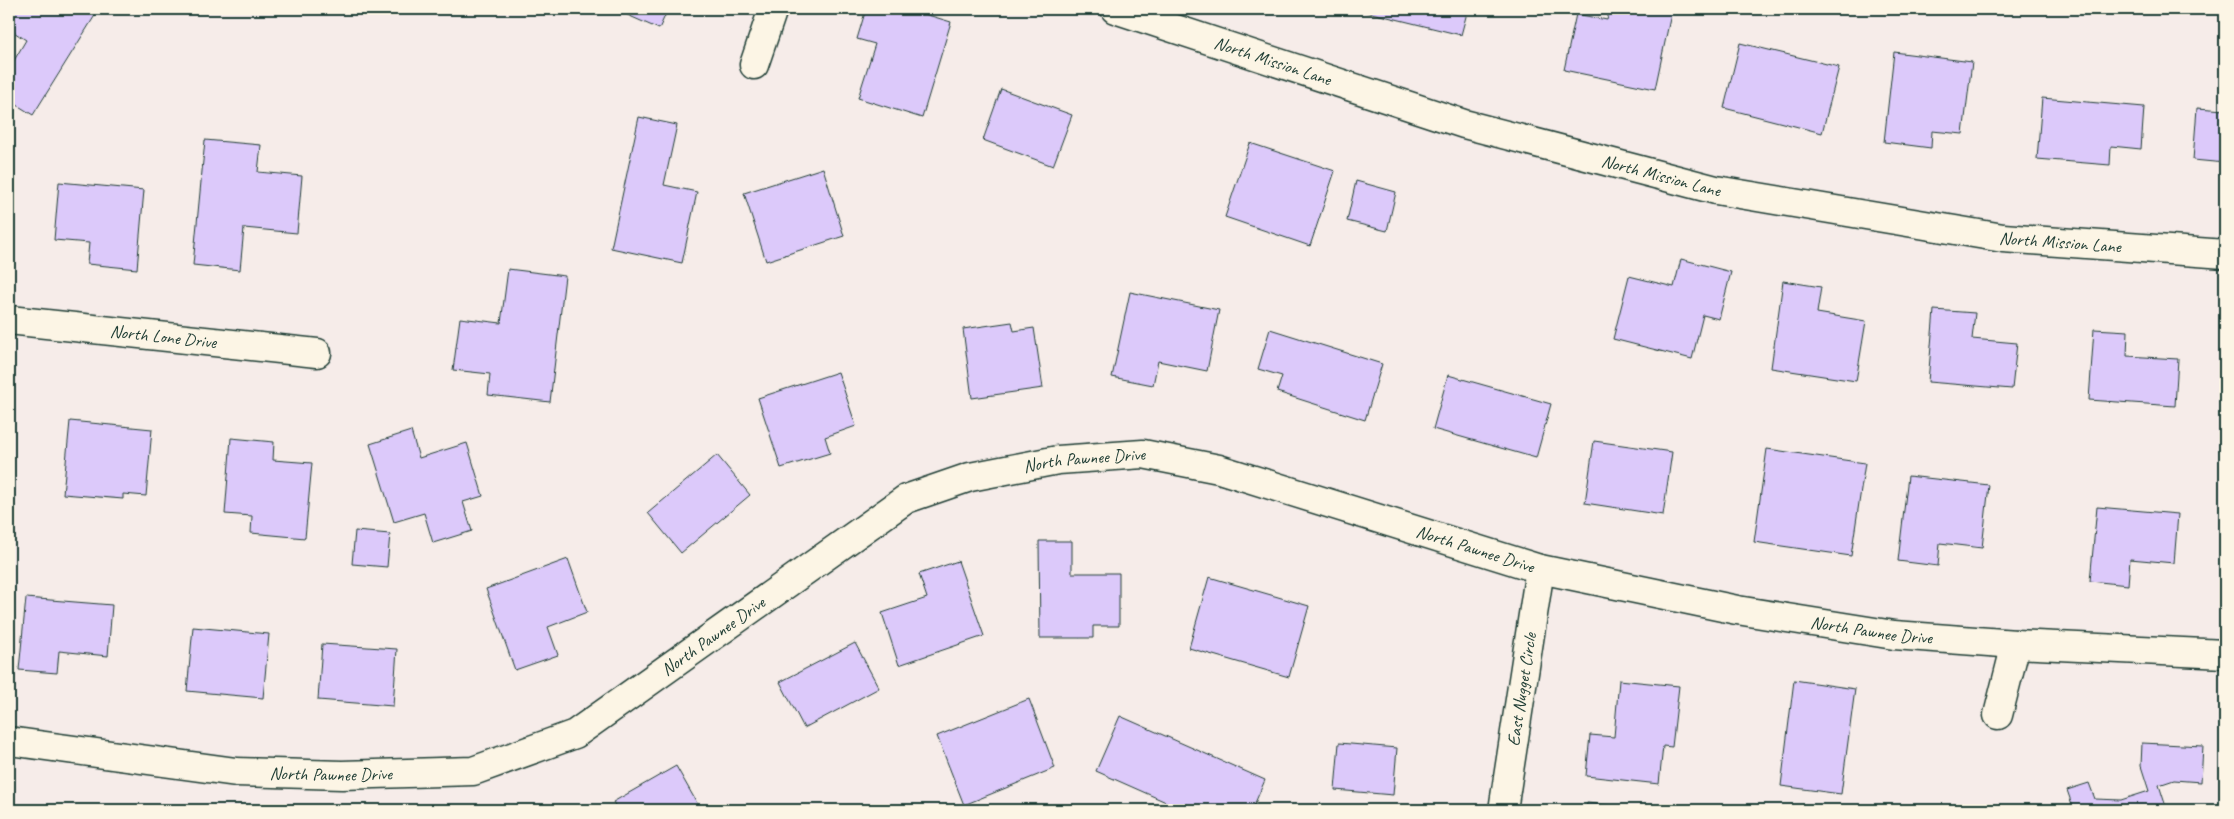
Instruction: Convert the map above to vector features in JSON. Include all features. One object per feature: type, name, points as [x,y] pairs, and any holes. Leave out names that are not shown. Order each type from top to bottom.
[{"type":"street","points":[[754,65],[773,9]]},
{"type":"street","name":"North Mission Lane","points":[[1115,9],[1464,124],[1716,190],[2003,238],[2225,254]]},
{"type":"street","name":"North Lone Drive","points":[[9,320],[317,353]]},
{"type":"street","name":"North Pawnee Drive","points":[[9,741],[236,772],[342,775],[473,771],[576,734],[906,499],[970,477],[1058,460],[1144,454],[1219,469],[1540,569],[1747,612],[1894,635],[2016,644],[2225,654]]},
{"type":"street","name":"East Nugget Circle","points":[[1503,810],[1540,569]]},
{"type":"street","points":[[1998,715],[2016,644]]},
{"type":"building","points":[[14,9],[99,9],[33,115],[9,100],[9,69],[26,40],[9,29],[9,17]]},
{"type":"building","points":[[614,9],[668,9],[659,29]]},
{"type":"building","points":[[866,9],[908,9],[951,22],[922,118],[858,98],[875,44],[857,39]]},
{"type":"building","points":[[1355,9],[1468,9],[1461,35]]},
{"type":"building","points":[[1610,9],[1672,9],[1655,89],[1564,70],[1576,14],[1607,20]]},
{"type":"building","points":[[1740,43],[1839,67],[1822,133],[1724,108]]},
{"type":"building","points":[[1894,52],[1972,62],[1963,134],[1932,131],[1931,148],[1884,142]]},
{"type":"building","points":[[1001,89],[1072,115],[1053,166],[983,140]]},
{"type":"building","points":[[2042,98],[2144,107],[2141,149],[2111,146],[2110,165],[2037,159]]},
{"type":"building","points":[[2197,108],[2225,110],[2225,163],[2193,160]]},
{"type":"building","points":[[639,117],[677,125],[664,185],[697,192],[682,263],[611,248]]},
{"type":"building","points":[[205,140],[261,145],[258,172],[302,176],[297,233],[244,228],[240,270],[193,265]]},
{"type":"building","points":[[1250,143],[1335,171],[1310,246],[1225,217]]},
{"type":"building","points":[[823,168],[844,236],[766,261],[744,193]]},
{"type":"building","points":[[1356,181],[1396,192],[1387,231],[1347,221]]},
{"type":"building","points":[[59,182],[144,190],[137,269],[87,264],[89,243],[54,240]]},
{"type":"building","points":[[1681,259],[1731,272],[1719,319],[1703,315],[1692,359],[1613,339],[1629,276],[1674,287]]},
{"type":"building","points":[[508,269],[565,276],[550,402],[488,395],[490,374],[453,370],[460,318],[501,323]]},
{"type":"building","points":[[1783,281],[1821,287],[1817,313],[1866,321],[1856,381],[1771,368]]},
{"type":"building","points":[[1130,292],[1219,310],[1207,371],[1158,361],[1153,385],[1112,377]]},
{"type":"building","points":[[1934,310],[1975,313],[1972,339],[2017,343],[2012,389],[1928,382]]},
{"type":"building","points":[[1012,322],[1014,331],[1034,328],[1043,388],[972,398],[963,329]]},
{"type":"building","points":[[1270,329],[1382,364],[1365,420],[1277,392],[1282,376],[1258,369]]},
{"type":"building","points":[[2094,329],[2128,331],[2127,356],[2178,359],[2175,406],[2089,400]]},
{"type":"building","points":[[838,372],[856,426],[825,437],[830,453],[781,468],[758,398]]},
{"type":"building","points":[[1448,375],[1551,404],[1536,458],[1433,429]]},
{"type":"building","points":[[70,421],[152,429],[146,496],[123,494],[123,499],[63,494]]},
{"type":"building","points":[[411,431],[419,458],[467,443],[483,496],[463,502],[472,531],[433,543],[424,513],[394,522],[370,444]]},
{"type":"building","points":[[231,438],[274,442],[273,460],[312,463],[305,538],[251,533],[252,516],[225,514]]},
{"type":"building","points":[[1594,441],[1672,452],[1663,515],[1585,503]]},
{"type":"building","points":[[1767,449],[1865,463],[1851,556],[1754,542]]},
{"type":"building","points":[[717,455],[750,495],[681,553],[648,513]]},
{"type":"building","points":[[1908,476],[1989,485],[1982,548],[1940,543],[1938,566],[1898,561]]},
{"type":"building","points":[[2097,507],[2178,514],[2174,563],[2130,559],[2128,585],[2090,581]]},
{"type":"building","points":[[355,531],[390,534],[387,567],[352,564]]},
{"type":"building","points":[[1039,541],[1072,541],[1072,573],[1119,573],[1119,626],[1093,626],[1093,638],[1040,638]]},
{"type":"building","points":[[568,559],[587,612],[548,627],[558,655],[515,670],[486,589]]},
{"type":"building","points":[[958,561],[984,636],[899,665],[882,613],[927,598],[919,574]]},
{"type":"building","points":[[1209,577],[1309,606],[1289,677],[1189,648]]},
{"type":"building","points":[[26,598],[112,605],[108,656],[59,651],[57,673],[19,670]]},
{"type":"building","points":[[193,627],[269,634],[263,698],[187,691]]},
{"type":"building","points":[[855,643],[879,688],[804,728],[780,682]]},
{"type":"building","points":[[322,644],[397,649],[393,706],[318,700]]},
{"type":"building","points":[[1619,680],[1679,686],[1672,747],[1663,746],[1659,784],[1586,776],[1590,735],[1614,737]]},
{"type":"building","points":[[1794,680],[1855,689],[1841,794],[1781,786]]},
{"type":"building","points":[[1029,699],[1055,768],[964,805],[937,736]]},
{"type":"building","points":[[1120,716],[1265,780],[1252,810],[1184,810],[1096,771]]},
{"type":"building","points":[[1339,743],[1397,748],[1393,795],[1335,790]]},
{"type":"building","points":[[2142,743],[2203,746],[2201,782],[2174,780],[2159,785],[2167,810],[2074,810],[2067,790],[2089,783],[2095,799],[2121,800],[2149,791],[2141,766]]},
{"type":"building","points":[[676,766],[701,810],[618,810],[613,802]]},
{"type":"building","points":[[1587,803],[1653,810],[1586,810]]}]
